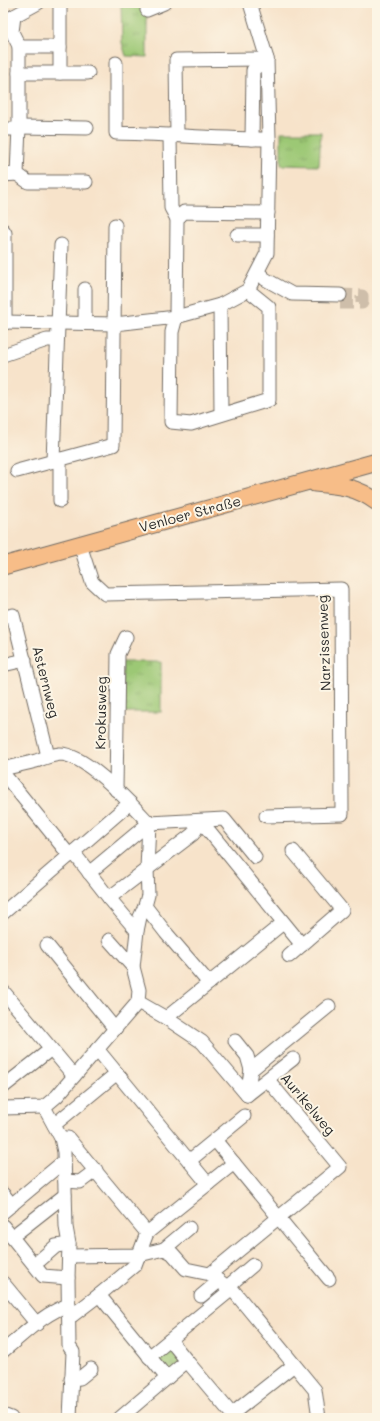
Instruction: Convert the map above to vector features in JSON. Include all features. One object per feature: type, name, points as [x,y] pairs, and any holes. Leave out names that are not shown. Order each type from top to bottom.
[{"type":"main road","name":"Venloer Straße","points":[[3,566],[377,462]]},
{"type":"main road","points":[[307,482],[352,488],[363,492],[377,502]]},
{"type":"street","points":[[17,174],[19,128],[19,46],[12,32],[9,19],[38,3]]},
{"type":"street","points":[[60,3],[60,73]]},
{"type":"street","points":[[147,10],[164,3]]},
{"type":"street","points":[[3,230],[5,233],[4,323],[115,324],[176,317],[220,305],[248,290],[262,276],[267,253],[270,139],[267,58],[250,3]]},
{"type":"street","points":[[19,46],[60,47]]},
{"type":"street","points":[[248,290],[269,306],[269,400],[191,424],[171,422],[172,332],[176,317],[177,219],[171,208],[176,60],[267,58]]},
{"type":"street","points":[[252,139],[253,70],[267,58]]},
{"type":"street","points":[[116,63],[116,133],[270,139]]},
{"type":"street","points":[[19,73],[88,73]]},
{"type":"street","points":[[3,129],[87,128]]},
{"type":"street","points":[[3,175],[17,174],[28,182],[86,182]]},
{"type":"street","points":[[177,219],[184,212],[268,212]]},
{"type":"street","points":[[17,471],[113,445],[115,225]]},
{"type":"street","points":[[237,235],[267,235]]},
{"type":"street","points":[[60,501],[56,460],[57,323],[61,245]]},
{"type":"street","points":[[262,276],[269,286],[283,298],[293,301],[340,299]]},
{"type":"street","points":[[85,289],[85,323]]},
{"type":"street","points":[[220,305],[221,414]]},
{"type":"street","points":[[3,355],[47,340],[57,340]]},
{"type":"street","name":"Narzissenweg","points":[[80,545],[92,582],[105,594],[341,589],[342,814],[266,816]]},
{"type":"street","name":"Asternweg","points":[[8,616],[25,660],[48,756]]},
{"type":"street","name":"Krokusweg","points":[[116,790],[118,654],[126,637]]},
{"type":"street","points":[[3,665],[25,660]]},
{"type":"street","points":[[3,769],[36,761],[48,756],[61,754],[76,758],[92,769],[116,790],[149,823],[146,869],[148,895],[146,906],[140,917],[137,931],[133,967],[139,990],[138,1002],[57,1096],[44,1107],[3,1108]]},
{"type":"street","points":[[3,773],[137,931]]},
{"type":"street","points":[[5,908],[72,854],[130,803]]},
{"type":"street","points":[[89,873],[149,823],[224,819],[255,857]]},
{"type":"street","points":[[109,898],[193,834],[201,820]]},
{"type":"street","points":[[201,820],[302,945]]},
{"type":"street","points":[[289,956],[342,910],[293,851]]},
{"type":"street","points":[[146,906],[166,933],[209,984]]},
{"type":"street","points":[[166,1018],[283,923]]},
{"type":"street","points":[[109,940],[133,967]]},
{"type":"street","points":[[47,945],[115,1028]]},
{"type":"street","points":[[3,991],[74,1076]]},
{"type":"street","points":[[138,1002],[166,1018],[202,1042],[247,1095]]},
{"type":"street","points":[[251,1070],[329,1006]]},
{"type":"street","points":[[234,1041],[247,1056],[251,1070],[247,1095]]},
{"type":"street","points":[[3,1087],[51,1049]]},
{"type":"street","points":[[97,1049],[190,1160],[208,1184]]},
{"type":"street","points":[[268,1080],[293,1059]]},
{"type":"street","points":[[54,1125],[117,1073]]},
{"type":"street","name":"Aurikelweg","points":[[222,1283],[279,1218],[340,1167],[268,1080],[247,1095]]},
{"type":"street","points":[[44,1107],[62,1138],[64,1152],[63,1162],[66,1227],[69,1250],[69,1346],[73,1352],[70,1418]]},
{"type":"street","points":[[190,1160],[244,1116]]},
{"type":"street","points":[[62,1138],[68,1138],[147,1233]]},
{"type":"street","points":[[214,1140],[329,1279]]},
{"type":"street","points":[[3,1194],[8,1209],[63,1162]]},
{"type":"street","points":[[69,1312],[99,1295],[135,1266],[147,1233],[234,1163]]},
{"type":"street","points":[[65,1181],[80,1182],[96,1170]]},
{"type":"street","points":[[18,1232],[65,1195]]},
{"type":"street","points":[[3,1226],[43,1276],[68,1278]]},
{"type":"street","points":[[40,1260],[56,1246],[69,1250],[139,1256],[164,1250],[189,1228]]},
{"type":"street","points":[[164,1250],[172,1253],[186,1269],[222,1283],[315,1390],[319,1418]]},
{"type":"street","points":[[201,1296],[253,1265]]},
{"type":"street","points":[[3,1283],[37,1324]]},
{"type":"street","points":[[149,1357],[170,1340],[222,1283]]},
{"type":"street","points":[[99,1295],[168,1378]]},
{"type":"street","points":[[3,1351],[59,1308],[69,1312]]},
{"type":"street","points":[[170,1340],[234,1416],[294,1365]]},
{"type":"street","points":[[120,1418],[187,1361]]},
{"type":"street","points":[[71,1379],[80,1378],[91,1369]]},
{"type":"street","points":[[3,1415],[11,1418]]},
{"type":"green space","points":[[121,3],[147,3],[147,57],[126,56],[122,43]]},
{"type":"green space","points":[[281,132],[321,132],[319,166],[281,165]]},
{"type":"green space","points":[[122,662],[161,662],[161,712],[122,712]]},
{"type":"green space","points":[[169,1343],[184,1361],[168,1375],[153,1357]]},
{"type":"tunnel","points":[[340,295],[362,296],[362,303],[340,303]]}]
